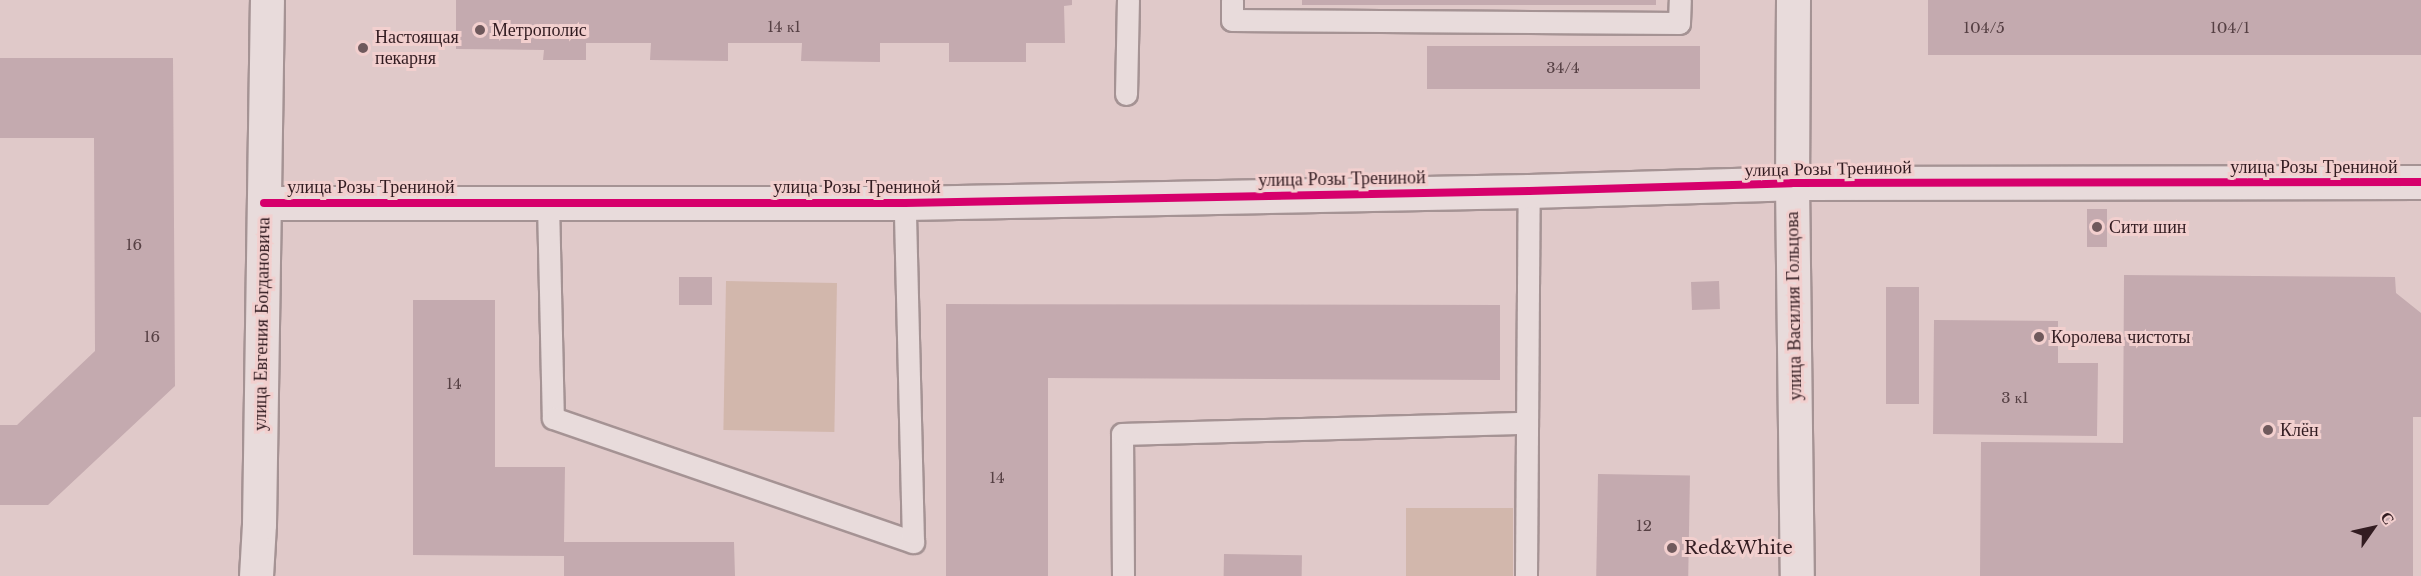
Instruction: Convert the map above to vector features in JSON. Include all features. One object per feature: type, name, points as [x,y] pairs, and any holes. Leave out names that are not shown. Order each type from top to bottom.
[{"type":"street","name":"улица Евгения Богдановича","points":[[256,576],[267,0]]},
{"type":"street","name":"улица Василия Гольцова","points":[[1793,0],[1792,183],[1797,576]]},
{"type":"street","name":"улица Розы Трениной","points":[[264,203],[905,203],[1529,191],[1792,183],[2421,182]]},
{"type":"lane","points":[[1126,94],[1128,0]]},
{"type":"lane","points":[[1232,0],[1232,20],[1667,23],[1679,23],[1680,0]]},
{"type":"lane","points":[[1526,576],[1529,191]]},
{"type":"lane","points":[[548,202],[553,418],[913,542],[905,203]]},
{"type":"lane","points":[[1123,576],[1122,434],[1526,423]]},
{"type":"shaded area","points":[[726,281],[837,283],[834,432],[723,430]]},
{"type":"shaded area","points":[[1406,508],[1513,508],[1513,576],[1406,576]]},
{"type":"building","points":[[456,0],[1072,0],[1072,5],[1064,6],[1065,43],[1026,43],[1026,62],[949,62],[949,43],[880,43],[880,62],[801,61],[802,43],[728,43],[728,61],[650,60],[651,43],[586,43],[586,60],[543,60],[544,50],[456,49]]},
{"type":"building","points":[[1302,0],[1656,0],[1656,5],[1302,5]]},
{"type":"building","points":[[1928,0],[2421,0],[2421,55],[1928,55]]},
{"type":"building","points":[[1427,46],[1700,46],[1700,89],[1427,89]]},
{"type":"building","points":[[0,58],[173,58],[175,386],[48,505],[0,505],[0,425],[17,425],[95,351],[94,138],[0,138]]},
{"type":"building","name":"Сити шин","points":[[2087,209],[2107,209],[2107,247],[2087,247]]},
{"type":"building","name":"Клён","points":[[2124,275],[2395,277],[2396,293],[2421,313],[2421,417],[2413,417],[2413,576],[1980,576],[1981,442],[2123,443]]},
{"type":"building","points":[[679,277],[712,277],[712,305],[679,305]]},
{"type":"building","points":[[1719,281],[1720,309],[1692,310],[1691,282]]},
{"type":"building","points":[[1886,287],[1919,287],[1919,404],[1886,404]]},
{"type":"building","points":[[413,300],[495,300],[495,467],[565,467],[564,542],[734,542],[735,576],[564,576],[564,556],[413,555]]},
{"type":"building","points":[[946,304],[1500,305],[1500,380],[1048,378],[1048,576],[946,576]]},
{"type":"building","points":[[1934,320],[2058,321],[2058,363],[2098,363],[2097,436],[1933,434]]},
{"type":"building","points":[[1598,474],[1690,476],[1688,576],[1596,576]]},
{"type":"building","points":[[1224,554],[1302,555],[1302,576],[1224,576]]},
{"type":"cycle path","points":[[264,203],[905,203],[1529,191],[1792,183],[2421,182]]},
{"type":"place","name":"Метрополис","points":[[480,30]]},
{"type":"place","name":"Настоящая пекарня","points":[[363,48]]},
{"type":"place","name":"Сити шин","points":[[2097,227]]},
{"type":"place","name":"Королева чистоты","points":[[2039,337]]},
{"type":"place","name":"Клён","points":[[2268,430]]},
{"type":"place","name":"Red&White","points":[[1672,548]]}]
